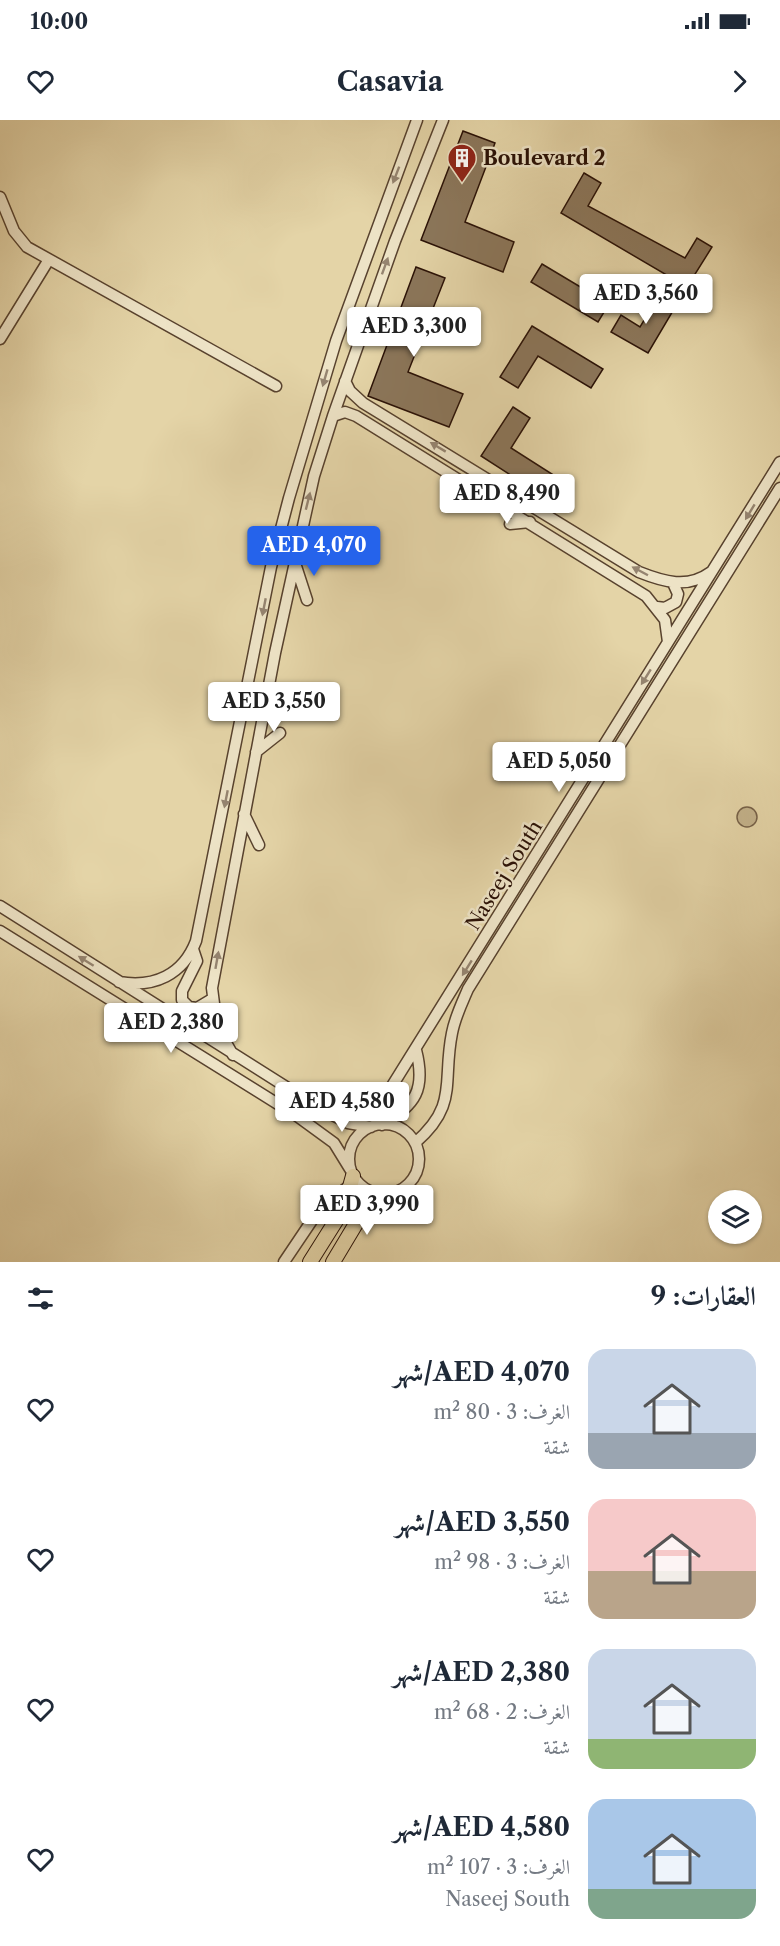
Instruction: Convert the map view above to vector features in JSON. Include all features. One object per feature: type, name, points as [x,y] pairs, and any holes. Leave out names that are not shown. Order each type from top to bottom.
[{"type":"main road","points":[[310,1262],[344,1208],[352,1176]]},
{"type":"main road","points":[[333,1262],[360,1217],[382,1194]]},
{"type":"street","points":[[119,981],[143,984],[163,979],[178,970],[193,949],[199,933],[272,567],[286,508],[336,341],[417,120]]},
{"type":"street","points":[[233,1055],[217,1027],[212,999],[244,814],[306,508],[345,381],[400,226],[443,120]]},
{"type":"street","points":[[0,197],[20,240],[27,248],[276,386]]},
{"type":"street","points":[[0,339],[48,261]]},
{"type":"street","points":[[345,381],[358,400],[639,572],[673,583],[695,580],[714,570]]},
{"type":"street","points":[[350,413],[349,405],[358,400]]},
{"type":"street","points":[[333,416],[350,413],[640,592],[657,607],[667,625],[668,642]]},
{"type":"street","name":"Naseej South","points":[[321,1109],[345,1112],[375,1101],[392,1086],[780,462]]},
{"type":"street","points":[[442,468],[444,482]]},
{"type":"street","points":[[415,1143],[430,1129],[442,1111],[447,1093],[452,1032],[468,989],[780,488]]},
{"type":"street","points":[[510,524],[530,522]]},
{"type":"street","points":[[295,563],[307,600]]},
{"type":"street","points":[[657,607],[666,608],[676,602],[678,594],[673,583]]},
{"type":"street","points":[[256,752],[280,733]]},
{"type":"street","points":[[244,814],[259,845]]},
{"type":"street","points":[[0,906],[233,1055],[348,1123],[371,1127],[382,1125],[404,1112],[416,1095],[420,1075],[416,1050]]},
{"type":"street","points":[[26,945],[37,929]]},
{"type":"street","points":[[0,931],[26,945],[313,1127],[334,1143],[352,1176],[362,1187],[382,1194],[403,1188],[413,1178],[418,1157],[415,1143],[404,1131],[382,1125]]},
{"type":"street","points":[[193,949],[197,961],[182,991],[182,1000],[189,1007],[197,1008],[206,1005],[212,999]]},
{"type":"street","points":[[352,1176],[350,1155],[354,1141],[371,1127]]},
{"type":"street","points":[[284,1262],[321,1207],[352,1176]]},
{"type":"shaded area","points":[[747,807],[754,810],[757,817],[754,824],[747,827],[740,824],[737,817],[740,810]]},
{"type":"building","name":"Boulevard 2","points":[[463,131],[495,143],[465,222],[514,242],[503,272],[421,240]]},
{"type":"building","points":[[584,173],[601,183],[588,206],[685,258],[697,238],[712,247],[687,287],[561,213]]},
{"type":"building","points":[[542,264],[609,304],[598,322],[531,282]]},
{"type":"building","points":[[416,267],[445,278],[408,372],[463,394],[449,427],[368,396]]},
{"type":"building","points":[[660,294],[677,304],[648,353],[611,332],[621,315],[640,327]]},
{"type":"building","points":[[532,326],[603,369],[591,388],[538,356],[518,388],[500,377]]},
{"type":"building","points":[[513,407],[530,418],[511,448],[566,483],[554,503],[481,456]]},
{"type":"place","name":"Boulevard 2","points":[[462,184]]}]
